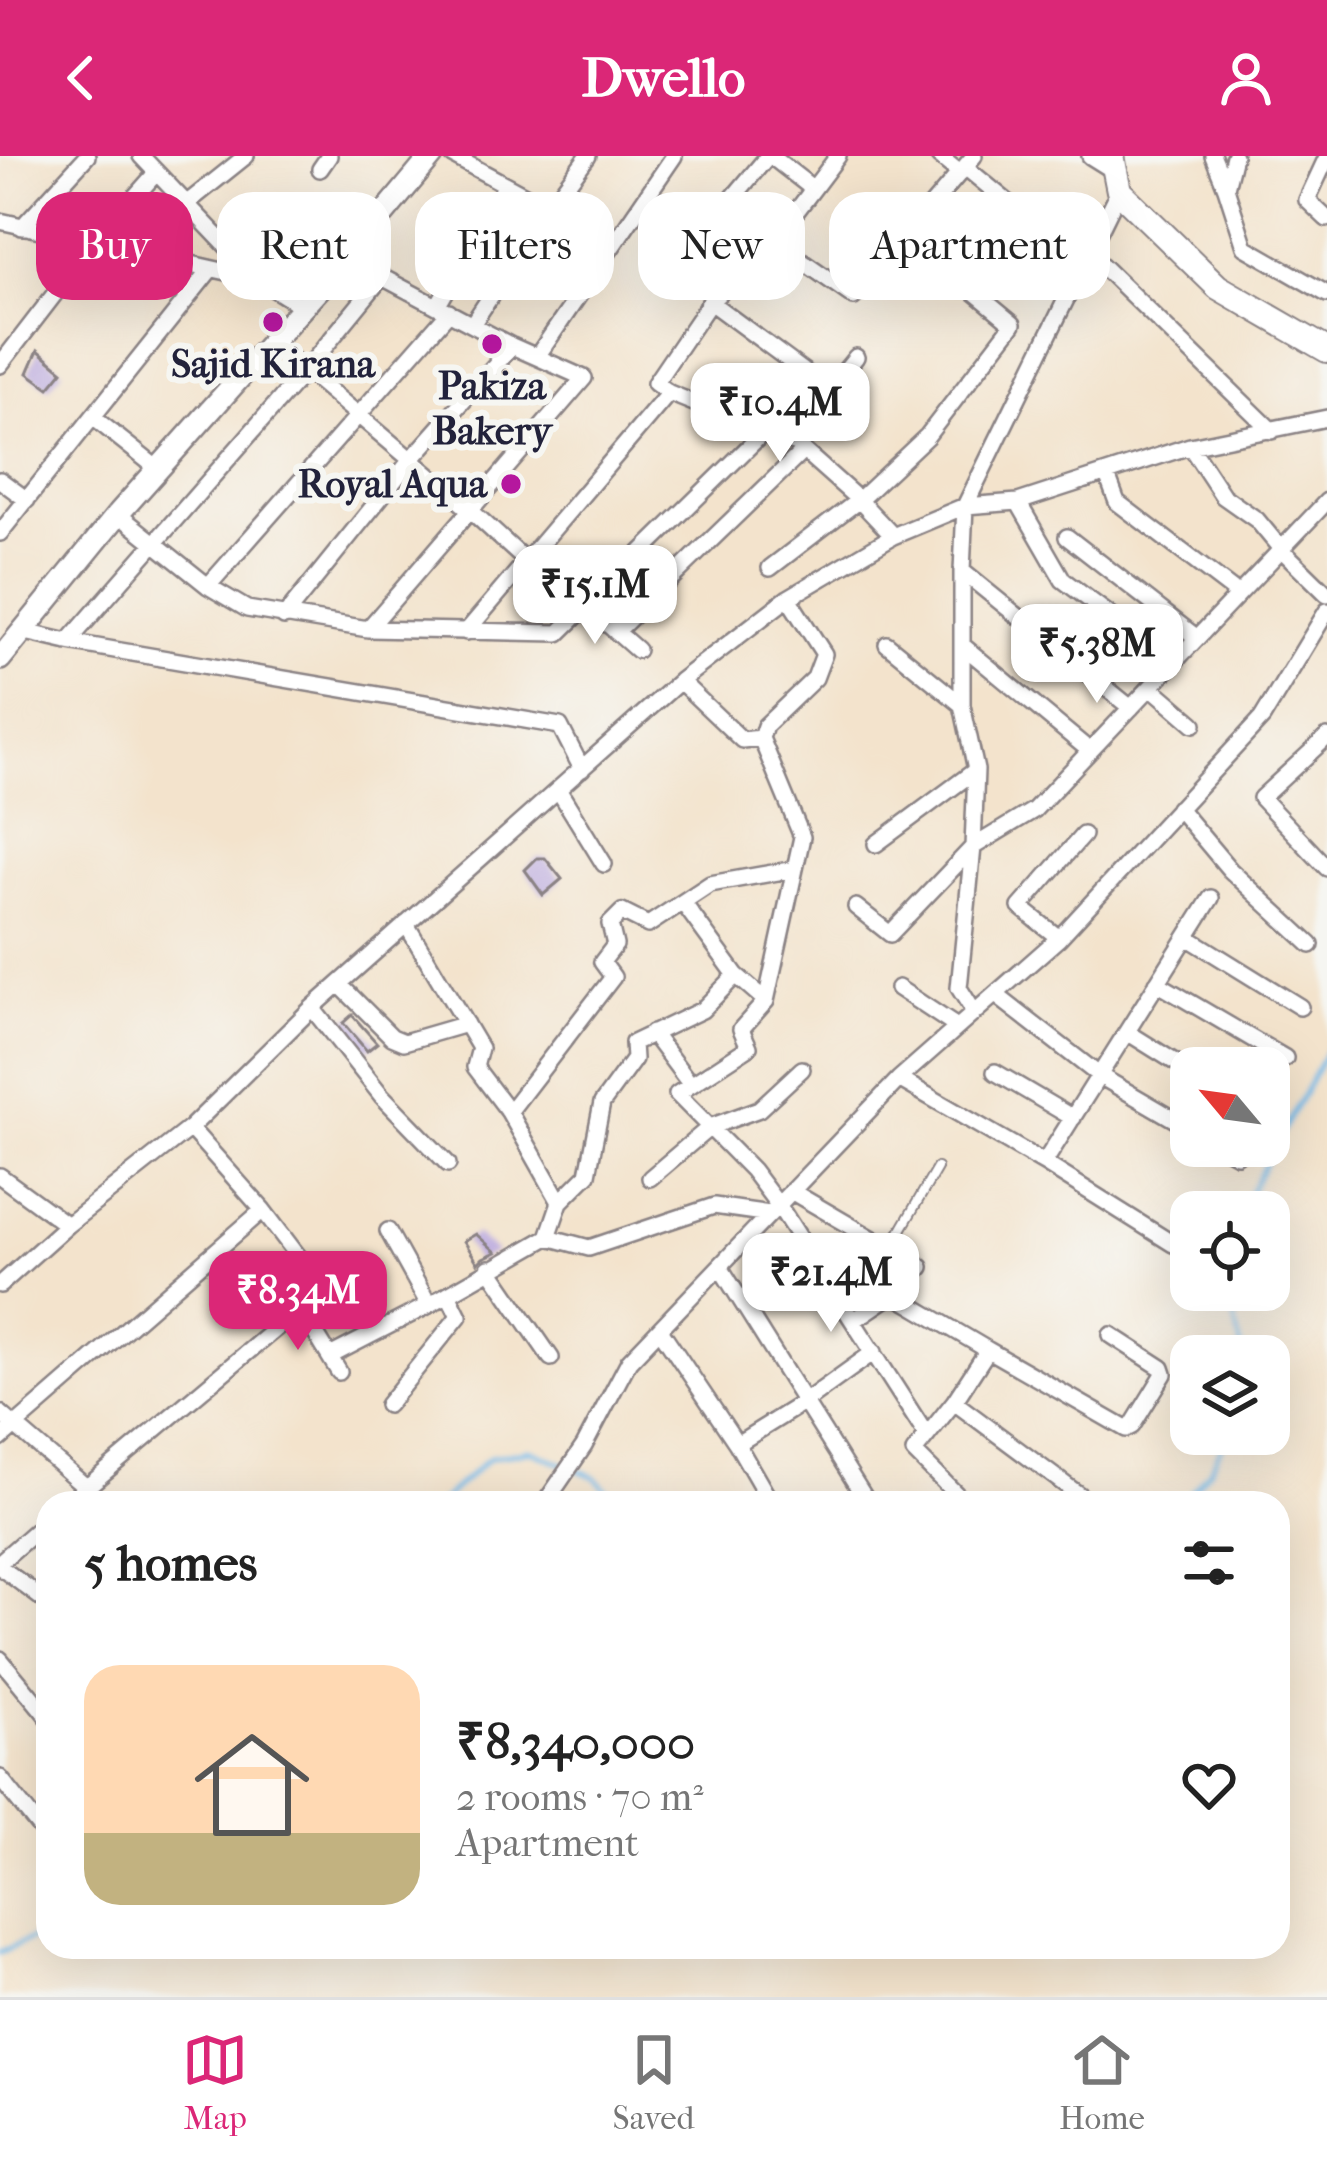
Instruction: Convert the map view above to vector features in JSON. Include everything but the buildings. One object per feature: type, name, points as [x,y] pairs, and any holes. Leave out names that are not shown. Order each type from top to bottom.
[{"type":"main road","points":[[391,205],[432,156]]},
{"type":"main road","points":[[1115,173],[1218,287],[1327,350]]},
{"type":"main road","points":[[0,659],[118,514],[307,300]]},
{"type":"street","points":[[22,227],[87,156]]},
{"type":"street","points":[[140,156],[175,192]]},
{"type":"street","points":[[193,198],[246,156]]},
{"type":"street","points":[[453,156],[519,192]]},
{"type":"street","points":[[561,192],[588,156]]},
{"type":"street","points":[[614,241],[674,156]]},
{"type":"street","points":[[739,192],[770,156],[812,188]]},
{"type":"street","points":[[805,198],[838,156]]},
{"type":"street","points":[[939,156],[966,166],[997,192]]},
{"type":"street","points":[[1090,156],[1115,173]]},
{"type":"street","points":[[1213,156],[1245,247],[1327,294]]},
{"type":"street","points":[[1226,188],[1234,156]]},
{"type":"street","points":[[1327,158],[1307,200],[1327,219]]},
{"type":"street","points":[[945,192],[966,166]]},
{"type":"street","points":[[140,192],[157,173]]},
{"type":"street","points":[[208,586],[444,309],[506,185]]},
{"type":"street","points":[[193,211],[217,236]]},
{"type":"street","points":[[0,221],[36,230]]},
{"type":"street","points":[[193,266],[217,271]]},
{"type":"street","points":[[0,533],[210,270]]},
{"type":"street","points":[[1110,273],[1272,431]]},
{"type":"street","points":[[368,629],[584,378],[391,282]]},
{"type":"street","points":[[0,365],[50,300]]},
{"type":"street","points":[[291,300],[301,306]]},
{"type":"street","points":[[68,642],[363,300]]},
{"type":"street","points":[[472,323],[487,300]]},
{"type":"street","points":[[538,355],[575,300]]},
{"type":"street","points":[[770,568],[859,500],[927,436],[1013,324],[984,300]]},
{"type":"street","points":[[974,1012],[958,988],[976,770],[962,705],[965,506],[1066,300]]},
{"type":"street","points":[[829,390],[710,302],[656,383],[669,393],[799,448],[893,536]]},
{"type":"street","points":[[272,342],[526,561]]},
{"type":"street","points":[[284,617],[410,461],[512,346]]},
{"type":"street","points":[[616,632],[799,448],[829,390],[856,357]]},
{"type":"street","points":[[466,632],[669,393]]},
{"type":"street","points":[[94,418],[158,469]]},
{"type":"street","points":[[0,1285],[190,1128],[312,1008],[680,681],[788,598],[893,536],[965,506],[1018,502],[1190,446],[1327,418]]},
{"type":"street","points":[[118,514],[208,586],[247,609],[368,629],[559,633],[764,432]]},
{"type":"street","points":[[1190,446],[1223,496],[1257,520],[1327,594]]},
{"type":"street","points":[[1107,475],[1117,502],[1238,594]]},
{"type":"street","points":[[0,480],[27,500]]},
{"type":"street","points":[[856,907],[890,934],[973,847],[1034,810],[1327,501]]},
{"type":"street","points":[[1018,502],[1063,580],[1174,662]]},
{"type":"street","points":[[1067,537],[1197,638]]},
{"type":"street","points":[[962,571],[1131,708]]},
{"type":"street","points":[[788,598],[824,654],[814,678],[764,726],[760,738],[802,837],[766,1000],[741,1029],[749,1047],[677,1094],[752,1170],[927,1436]]},
{"type":"street","points":[[587,606],[637,650]]},
{"type":"street","points":[[553,1491],[629,1361],[899,1079],[1059,938],[1262,718],[1327,611]]},
{"type":"street","points":[[21,631],[560,726],[582,769]]},
{"type":"street","points":[[887,644],[962,705]]},
{"type":"street","points":[[962,645],[1090,751]]},
{"type":"street","points":[[680,681],[742,740],[760,738]]},
{"type":"street","points":[[1151,687],[1194,724]]},
{"type":"street","points":[[1327,737],[1261,798],[1327,868]]},
{"type":"street","points":[[876,844],[976,770]]},
{"type":"street","points":[[559,790],[604,864]]},
{"type":"street","points":[[1178,808],[1230,870],[1311,945]]},
{"type":"street","points":[[1059,938],[1020,907],[1083,836]]},
{"type":"street","points":[[509,1112],[613,977],[602,962],[615,945],[610,924],[622,912],[648,925],[710,884],[795,869]]},
{"type":"street","points":[[1044,1163],[1211,898]]},
{"type":"street","points":[[684,904],[736,975],[766,1000]]},
{"type":"street","points":[[406,924],[480,1048],[475,1066],[509,1112],[560,1202]]},
{"type":"street","points":[[1187,937],[1300,1007]]},
{"type":"street","points":[[548,1237],[560,1202],[588,1174],[602,1103],[634,1059],[633,1043],[702,1010],[736,975]]},
{"type":"street","points":[[1157,983],[1266,1047]]},
{"type":"street","points":[[339,984],[392,1037],[404,1042],[466,1024]]},
{"type":"street","points":[[898,988],[957,1027]]},
{"type":"street","points":[[996,995],[1100,1076],[1170,1117]]},
{"type":"street","points":[[312,1008],[382,1096],[448,1164]]},
{"type":"street","points":[[1127,1032],[1170,1059]]},
{"type":"street","points":[[652,1034],[691,1085]]},
{"type":"street","points":[[650,1178],[710,1127],[759,1109],[802,1069]]},
{"type":"street","points":[[995,1072],[1073,1118]]},
{"type":"street","points":[[899,1079],[1170,1242]]},
{"type":"street","points":[[82,1491],[300,1308],[320,1285],[190,1128]]},
{"type":"street","points":[[0,1176],[67,1225]]},
{"type":"street","points":[[791,1191],[921,1267],[893,1294],[853,1321]]},
{"type":"street","points":[[330,1356],[548,1237],[589,1248],[714,1206],[775,1210]]},
{"type":"street","points":[[0,1439],[262,1210]]},
{"type":"street","points":[[388,1232],[429,1305]]},
{"type":"street","points":[[720,1267],[861,1491]]},
{"type":"street","points":[[489,1268],[551,1358]]},
{"type":"street","points":[[387,1405],[459,1316],[448,1294]]},
{"type":"street","points":[[893,1294],[1126,1429],[1164,1374],[1162,1368],[1112,1335]]},
{"type":"street","points":[[300,1308],[339,1372]]},
{"type":"street","points":[[661,1330],[764,1491]]},
{"type":"street","points":[[953,1491],[914,1451],[988,1350]]},
{"type":"street","points":[[737,1444],[874,1352]]},
{"type":"street","points":[[954,1402],[1074,1491]]},
{"type":"street","points":[[0,1413],[86,1487]]},
{"type":"street","points":[[36,1531],[0,1564],[36,1593]]},
{"type":"street","points":[[0,1659],[36,1702]]},
{"type":"street","points":[[0,1778],[36,1823]]},
{"type":"lane","points":[[890,1249],[937,1168]]},
{"type":"waterway","points":[[1250,1191],[1327,1050]]},
{"type":"waterway","points":[[1233,1311],[1238,1335]]},
{"type":"waterway","points":[[452,1491],[489,1458],[529,1450],[595,1477],[608,1491]]},
{"type":"waterway","points":[[1192,1491],[1217,1455]]},
{"type":"waterway","points":[[0,1952],[36,1937]]},
{"type":"place","name":"Sajid Kirana","points":[[273,322]]},
{"type":"place","name":"Pakiza Bakery","points":[[492,344]]},
{"type":"place","name":"Royal Aqua","points":[[511,484]]}]
